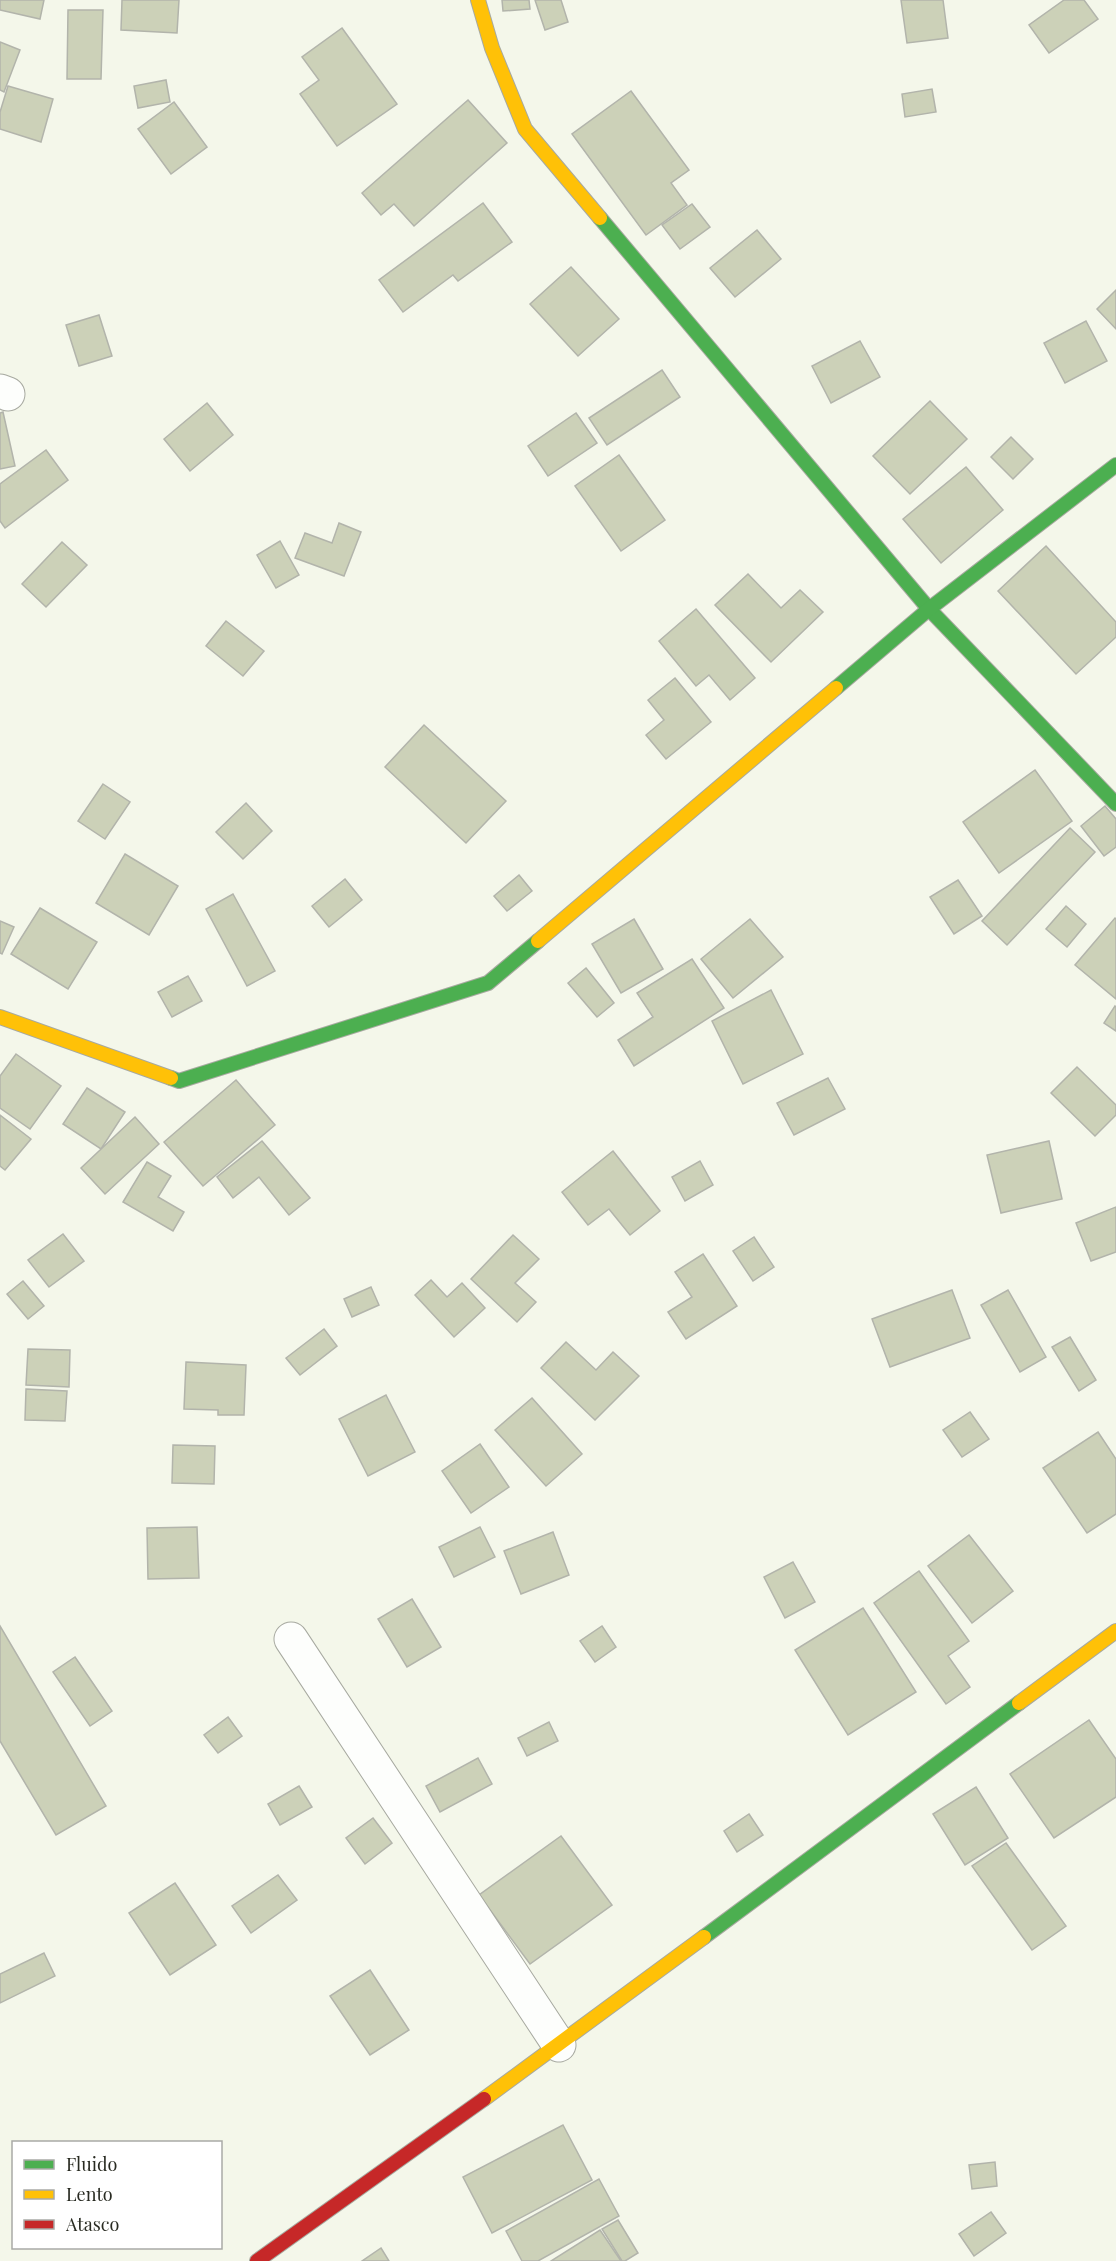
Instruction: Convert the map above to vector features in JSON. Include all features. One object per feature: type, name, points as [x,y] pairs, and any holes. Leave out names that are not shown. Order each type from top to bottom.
[{"type":"street","points":[[478,0],[492,48],[525,129],[929,609],[1116,804]]},
{"type":"street","points":[[0,1017],[179,1081],[488,983],[929,609],[1116,465]]},
{"type":"street","points":[[257,2261],[559,2045],[1116,1631]]},
{"type":"street","points":[[291,1639],[559,2045]]},
{"type":"building","points":[[0,0],[44,0],[40,19],[0,10]]},
{"type":"building","points":[[122,0],[179,0],[177,33],[121,30]]},
{"type":"building","points":[[502,0],[529,0],[530,9],[503,11]]},
{"type":"building","points":[[535,0],[561,0],[568,22],[545,30]]},
{"type":"building","points":[[901,0],[943,0],[948,38],[907,43]]},
{"type":"building","points":[[1064,0],[1084,0],[1098,19],[1049,53],[1029,25]]},
{"type":"building","points":[[68,10],[103,10],[101,79],[67,79]]},
{"type":"building","points":[[342,28],[397,104],[337,146],[300,94],[319,80],[302,57]]},
{"type":"building","points":[[0,42],[20,50],[4,92],[0,90]]},
{"type":"building","points":[[166,80],[170,102],[138,108],[134,86]]},
{"type":"building","points":[[8,86],[53,99],[41,142],[0,129],[0,112]]},
{"type":"building","points":[[932,89],[936,112],[905,117],[902,94]]},
{"type":"building","points":[[631,91],[689,170],[671,183],[687,205],[646,235],[572,134]]},
{"type":"building","points":[[468,100],[507,143],[414,226],[394,204],[381,215],[362,193]]},
{"type":"building","points":[[174,102],[207,147],[171,174],[138,129]]},
{"type":"building","points":[[483,203],[512,242],[458,281],[453,275],[403,312],[379,280]]},
{"type":"building","points":[[692,204],[710,227],[680,249],[662,225]]},
{"type":"building","points":[[757,230],[781,259],[735,297],[710,268]]},
{"type":"building","points":[[571,267],[619,319],[578,356],[530,304]]},
{"type":"building","points":[[1116,290],[1116,329],[1097,309]]},
{"type":"building","points":[[99,315],[112,356],[79,366],[66,325]]},
{"type":"building","points":[[1086,321],[1107,361],[1065,383],[1044,343]]},
{"type":"building","points":[[860,341],[880,377],[831,403],[812,366]]},
{"type":"building","points":[[662,370],[680,397],[607,445],[589,418]]},
{"type":"building","points":[[930,401],[967,439],[910,494],[873,456]]},
{"type":"building","points":[[207,403],[233,435],[190,471],[164,439]]},
{"type":"building","points":[[3,412],[15,466],[0,469],[0,413]]},
{"type":"building","points":[[576,413],[597,443],[548,476],[528,446]]},
{"type":"building","points":[[1011,437],[1033,459],[1013,479],[991,457]]},
{"type":"building","points":[[46,450],[68,480],[5,528],[0,521],[0,484]]},
{"type":"building","points":[[619,455],[665,520],[621,551],[575,486]]},
{"type":"building","points":[[966,467],[1003,510],[941,563],[903,519]]},
{"type":"building","points":[[339,523],[361,532],[344,576],[295,558],[305,533],[332,543]]},
{"type":"building","points":[[280,541],[299,575],[276,588],[257,555]]},
{"type":"building","points":[[62,542],[87,565],[46,607],[22,584]]},
{"type":"building","points":[[1046,546],[1116,622],[1116,637],[1076,674],[998,591]]},
{"type":"building","points":[[748,574],[781,608],[800,590],[823,612],[771,662],[715,605]]},
{"type":"building","points":[[696,609],[755,678],[730,700],[709,675],[696,686],[659,641]]},
{"type":"building","points":[[226,621],[264,651],[243,676],[206,646]]},
{"type":"building","points":[[675,678],[711,722],[666,759],[646,735],[664,720],[648,700]]},
{"type":"building","points":[[424,725],[506,801],[466,843],[385,767]]},
{"type":"building","points":[[1035,770],[1072,821],[999,873],[963,822]]},
{"type":"building","points":[[103,784],[130,802],[105,839],[78,821]]},
{"type":"building","points":[[246,803],[272,831],[243,859],[216,832]]},
{"type":"building","points":[[1105,806],[1116,819],[1116,847],[1104,856],[1081,826]]},
{"type":"building","points":[[1070,828],[1095,852],[1007,945],[982,921]]},
{"type":"building","points":[[125,854],[178,886],[149,935],[96,903]]},
{"type":"building","points":[[519,875],[532,891],[507,911],[494,896]]},
{"type":"building","points":[[345,879],[362,900],[329,927],[312,906]]},
{"type":"building","points":[[958,880],[982,916],[954,934],[930,897]]},
{"type":"building","points":[[233,894],[275,971],[247,986],[206,909]]},
{"type":"building","points":[[1066,906],[1086,924],[1067,947],[1046,929]]},
{"type":"building","points":[[40,908],[97,942],[68,989],[11,954]]},
{"type":"building","points":[[634,919],[663,969],[621,993],[592,944]]},
{"type":"building","points":[[750,919],[783,957],[733,998],[701,959]]},
{"type":"building","points":[[1116,919],[1116,999],[1075,965]]},
{"type":"building","points":[[0,921],[14,927],[2,954],[0,953]]},
{"type":"building","points":[[692,959],[724,1008],[634,1066],[618,1040],[653,1017],[637,993]]},
{"type":"building","points":[[586,968],[614,1003],[597,1017],[568,983]]},
{"type":"building","points":[[188,976],[202,1001],[172,1017],[158,992]]},
{"type":"building","points":[[771,990],[803,1054],[743,1084],[712,1021]]},
{"type":"building","points":[[1116,1007],[1116,1031],[1104,1023]]},
{"type":"building","points":[[16,1054],[61,1086],[30,1129],[0,1108],[0,1076]]},
{"type":"building","points":[[1077,1067],[1116,1105],[1116,1115],[1095,1136],[1051,1093]]},
{"type":"building","points":[[828,1078],[845,1109],[794,1135],[777,1103]]},
{"type":"building","points":[[236,1080],[275,1125],[203,1186],[164,1142]]},
{"type":"building","points":[[87,1088],[125,1112],[101,1149],[63,1124]]},
{"type":"building","points":[[0,1115],[31,1139],[5,1170],[0,1166]]},
{"type":"building","points":[[135,1117],[159,1144],[105,1194],[81,1168]]},
{"type":"building","points":[[262,1141],[310,1198],[289,1215],[259,1177],[233,1198],[217,1177]]},
{"type":"building","points":[[1049,1141],[1062,1199],[1001,1213],[987,1155]]},
{"type":"building","points":[[613,1151],[660,1211],[630,1235],[609,1209],[588,1225],[562,1192]]},
{"type":"building","points":[[700,1161],[713,1185],[685,1201],[672,1177]]},
{"type":"building","points":[[147,1162],[171,1176],[158,1197],[184,1212],[173,1231],[123,1202]]},
{"type":"building","points":[[1116,1207],[1116,1252],[1091,1261],[1076,1223]]},
{"type":"building","points":[[63,1234],[84,1261],[49,1287],[28,1260]]},
{"type":"building","points":[[513,1235],[539,1259],[515,1283],[536,1302],[517,1322],[471,1279]]},
{"type":"building","points":[[754,1237],[774,1267],[753,1281],[733,1251]]},
{"type":"building","points":[[703,1254],[737,1306],[686,1339],[668,1312],[692,1297],[675,1272]]},
{"type":"building","points":[[431,1280],[447,1297],[462,1283],[485,1308],[454,1337],[415,1295]]},
{"type":"building","points":[[23,1281],[44,1306],[28,1319],[7,1294]]},
{"type":"building","points":[[371,1287],[379,1305],[352,1317],[344,1299]]},
{"type":"building","points":[[952,1290],[970,1338],[890,1367],[872,1319]]},
{"type":"building","points":[[1008,1290],[1046,1357],[1020,1372],[981,1305]]},
{"type":"building","points":[[324,1329],[337,1346],[300,1375],[286,1358]]},
{"type":"building","points":[[1070,1337],[1096,1380],[1079,1391],[1052,1347]]},
{"type":"building","points":[[566,1342],[596,1370],[613,1352],[639,1376],[595,1420],[541,1368]]},
{"type":"building","points":[[28,1349],[70,1350],[69,1387],[26,1385]]},
{"type":"building","points":[[186,1362],[246,1365],[244,1415],[218,1415],[218,1410],[184,1409]]},
{"type":"building","points":[[26,1389],[67,1391],[65,1421],[25,1420]]},
{"type":"building","points":[[386,1395],[415,1452],[368,1476],[339,1419]]},
{"type":"building","points":[[532,1398],[582,1454],[546,1486],[495,1430]]},
{"type":"building","points":[[970,1412],[989,1439],[962,1457],[943,1430]]},
{"type":"building","points":[[1098,1432],[1116,1459],[1116,1514],[1087,1533],[1043,1468]]},
{"type":"building","points":[[480,1444],[509,1487],[471,1513],[442,1471]]},
{"type":"building","points":[[173,1445],[215,1446],[214,1484],[172,1483]]},
{"type":"building","points":[[197,1527],[199,1578],[148,1579],[147,1528]]},
{"type":"building","points":[[480,1527],[495,1557],[454,1577],[439,1547]]},
{"type":"building","points":[[553,1532],[569,1575],[521,1594],[504,1551]]},
{"type":"building","points":[[969,1535],[1013,1591],[972,1623],[928,1566]]},
{"type":"building","points":[[793,1562],[815,1602],[785,1618],[764,1577]]},
{"type":"building","points":[[919,1571],[969,1641],[948,1656],[970,1687],[946,1704],[874,1603]]},
{"type":"building","points":[[412,1599],[441,1647],[407,1667],[378,1619]]},
{"type":"building","points":[[863,1608],[916,1692],[848,1735],[795,1650]]},
{"type":"building","points":[[0,1626],[106,1806],[56,1835],[0,1741]]},
{"type":"building","points":[[602,1626],[616,1647],[595,1662],[580,1641]]},
{"type":"building","points":[[75,1657],[112,1711],[90,1726],[53,1672]]},
{"type":"building","points":[[228,1717],[242,1736],[218,1753],[204,1735]]},
{"type":"building","points":[[1089,1720],[1116,1759],[1116,1797],[1054,1838],[1010,1774]]},
{"type":"building","points":[[549,1722],[558,1741],[527,1756],[518,1738]]},
{"type":"building","points":[[478,1758],[492,1784],[440,1812],[426,1786]]},
{"type":"building","points":[[299,1786],[312,1807],[280,1825],[268,1804]]},
{"type":"building","points":[[976,1787],[1008,1838],[965,1865],[933,1814]]},
{"type":"building","points":[[749,1814],[763,1835],[737,1852],[724,1831]]},
{"type":"building","points":[[373,1818],[392,1843],[365,1864],[346,1838]]},
{"type":"building","points":[[561,1836],[612,1905],[530,1964],[479,1895]]},
{"type":"building","points":[[1006,1843],[1066,1926],[1032,1950],[972,1866]]},
{"type":"building","points":[[278,1875],[297,1900],[251,1933],[232,1906]]},
{"type":"building","points":[[175,1883],[216,1945],[170,1975],[129,1913]]},
{"type":"building","points":[[44,1953],[55,1976],[0,2003],[0,1974]]},
{"type":"building","points":[[370,1970],[409,2030],[370,2055],[330,1996]]},
{"type":"building","points":[[563,2125],[592,2180],[492,2233],[463,2177]]},
{"type":"building","points":[[995,2162],[997,2186],[972,2189],[969,2165]]},
{"type":"building","points":[[599,2179],[619,2216],[538,2261],[522,2261],[506,2231]]},
{"type":"building","points":[[991,2212],[1006,2233],[974,2256],[959,2234]]},
{"type":"building","points":[[618,2220],[638,2253],[625,2261],[622,2261],[602,2229]]},
{"type":"building","points":[[600,2230],[621,2261],[551,2261]]},
{"type":"building","points":[[381,2248],[389,2261],[362,2261]]},
{"type":"traffic: fast","points":[[600,218],[929,609],[1116,804]]},
{"type":"traffic: fast","points":[[836,688],[929,609],[1116,465]]},
{"type":"traffic: fast","points":[[171,1078],[179,1081],[488,983],[538,941]]},
{"type":"traffic: fast","points":[[704,1937],[1019,1703]]},
{"type":"traffic: slow","points":[[478,0],[492,48],[525,129],[600,218]]},
{"type":"traffic: slow","points":[[538,941],[836,688]]},
{"type":"traffic: slow","points":[[0,1017],[171,1078]]},
{"type":"traffic: slow","points":[[1019,1703],[1116,1631]]},
{"type":"traffic: slow","points":[[484,2099],[704,1937]]},
{"type":"traffic: jam","points":[[257,2261],[484,2099]]}]
